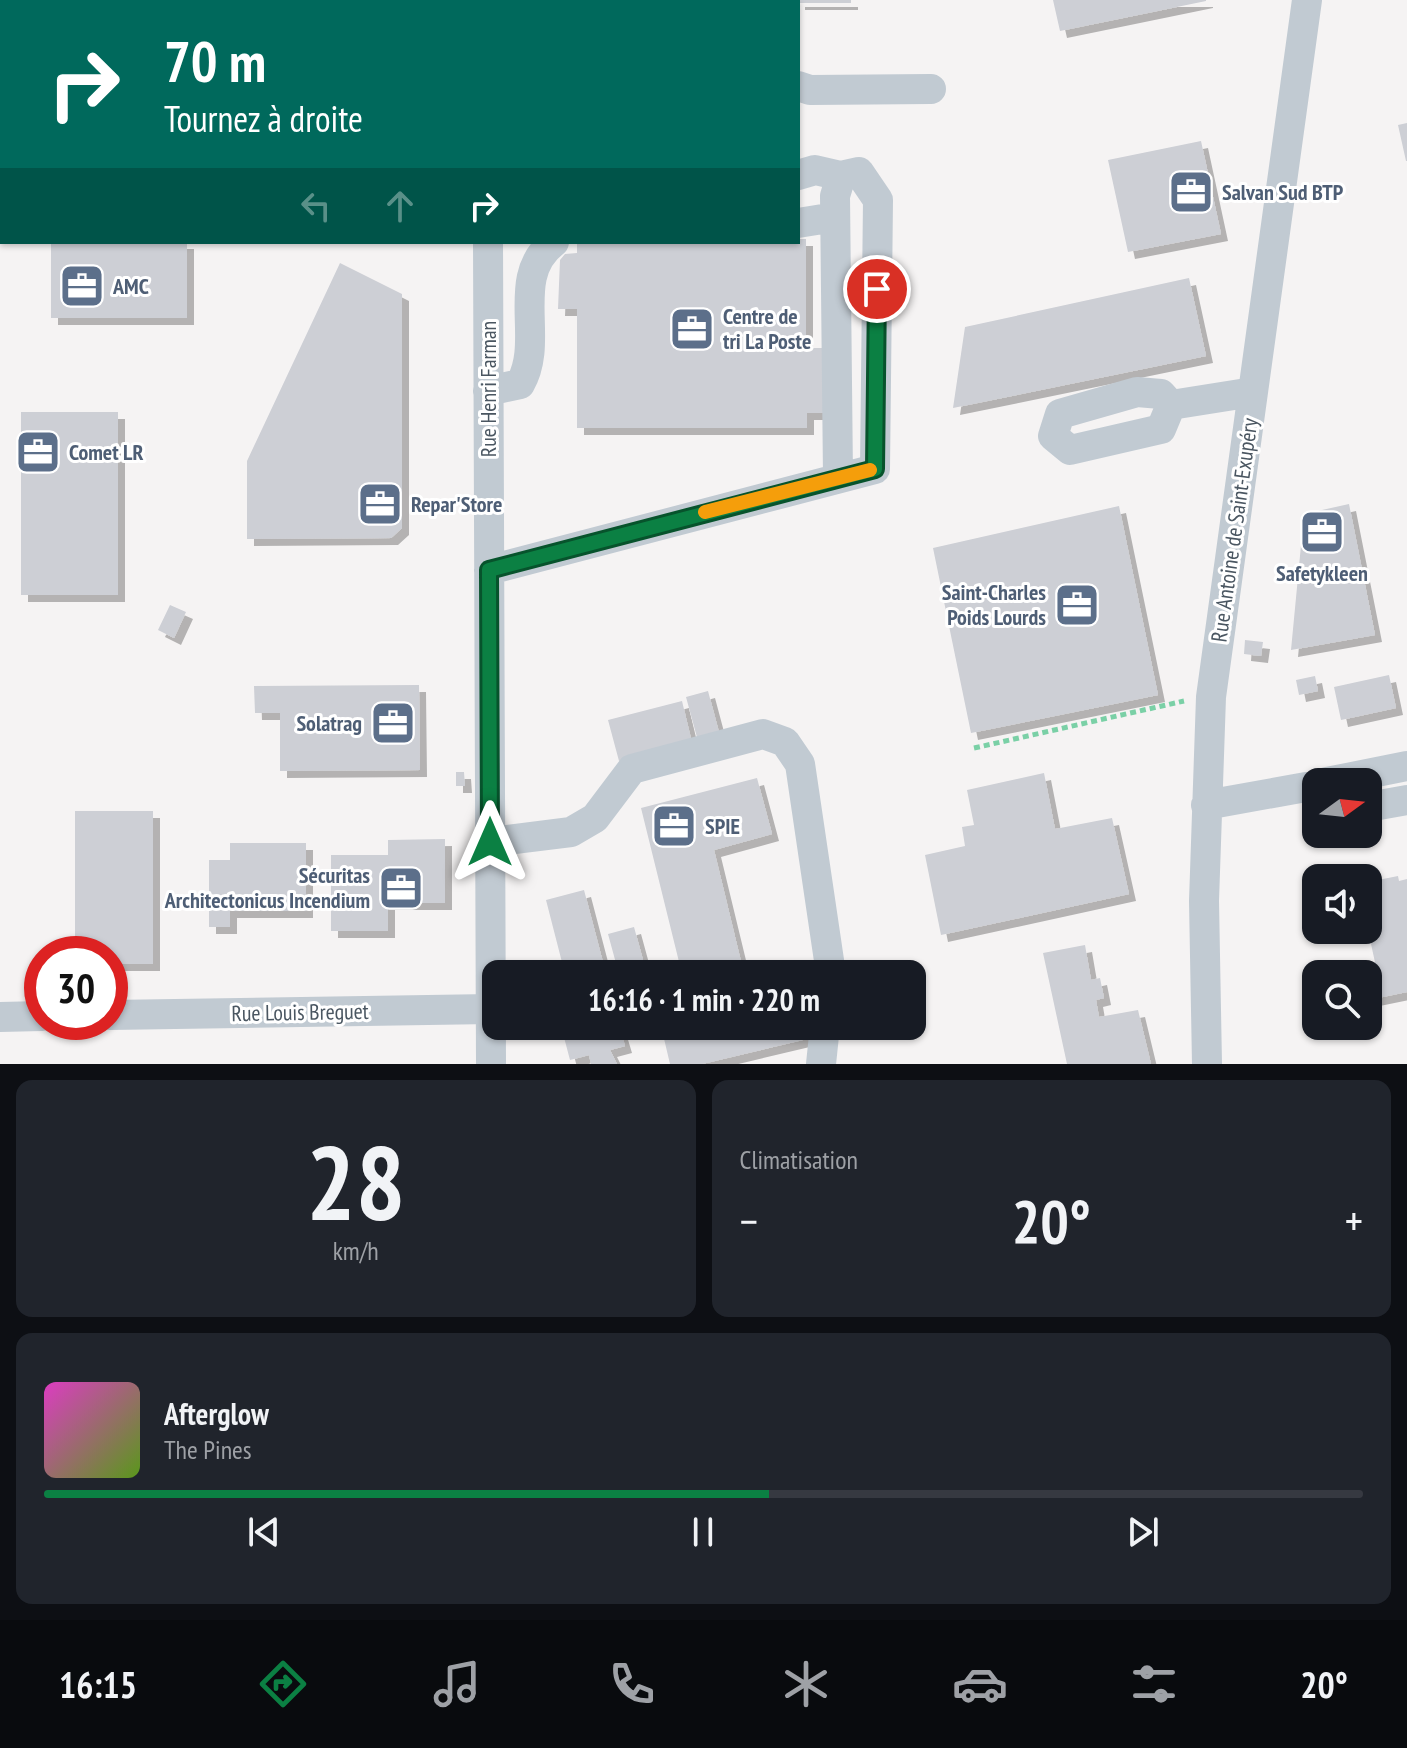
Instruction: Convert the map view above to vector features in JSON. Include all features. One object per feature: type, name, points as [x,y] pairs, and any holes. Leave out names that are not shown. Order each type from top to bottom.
[{"type":"street","name":"Rue Antoine de Saint-Exupéry","points":[[1207,1064],[1206,805],[1211,697],[1307,0]]},
{"type":"street","points":[[800,87],[810,90],[931,89]]},
{"type":"street","points":[[489,570],[838,476],[875,469],[878,200],[859,172],[841,176],[815,170],[800,174]]},
{"type":"street","points":[[838,476],[835,196],[841,176]]},
{"type":"street","points":[[800,223],[835,217]]},
{"type":"street","name":"Rue Henri Farman","points":[[488,244],[491,960]]},
{"type":"street","points":[[488,391],[520,384],[531,366],[529,280],[545,248],[551,244]]},
{"type":"street","points":[[1171,405],[1253,392]]},
{"type":"street","points":[[490,842],[571,832],[595,818],[632,769],[763,734],[785,742],[800,764],[829,960]]},
{"type":"street","points":[[1382,771],[1407,766]]},
{"type":"street","points":[[1206,805],[1302,788]]},
{"type":"street","points":[[1382,804],[1407,800]]},
{"type":"street","name":"Rue Louis Breguet","points":[[128,1015],[482,1009]]},
{"type":"street","points":[[0,1017],[24,1016]]},
{"type":"street","name":"Rue Henri Farman","points":[[491,1040],[491,1064]]},
{"type":"street","points":[[821,1064],[824,1040]]},
{"type":"path","points":[[974,748],[1191,700]]},
{"type":"building","points":[[800,0],[851,0],[851,3],[800,3]]},
{"type":"building","points":[[1053,0],[1206,0],[1206,1],[1060,31]]},
{"type":"building","points":[[1407,123],[1407,161],[1406,161],[1398,125]]},
{"type":"building","points":[[1201,141],[1221,234],[1128,252],[1108,160]]},
{"type":"building","name":"Centre de tri La Poste","points":[[800,239],[806,239],[806,348],[830,348],[830,413],[807,413],[807,428],[577,428],[577,309],[558,309],[560,260],[565,254],[577,253],[577,244],[800,244]]},
{"type":"building","points":[[51,244],[187,244],[187,318],[51,318]]},
{"type":"building","points":[[340,263],[402,294],[402,528],[391,538],[247,539],[247,461]]},
{"type":"building","points":[[1189,278],[1206,356],[953,408],[965,327]]},
{"type":"building","points":[[21,412],[118,412],[118,595],[21,595]]},
{"type":"building","points":[[1349,504],[1375,635],[1291,650],[1304,514]]},
{"type":"building","points":[[1119,506],[1158,695],[971,733],[933,548]]},
{"type":"building","points":[[170,605],[186,612],[174,638],[158,630]]},
{"type":"building","points":[[1245,640],[1263,642],[1261,656],[1244,654]]},
{"type":"building","points":[[1389,675],[1396,708],[1341,720],[1334,687]]},
{"type":"building","points":[[1315,676],[1318,691],[1299,695],[1296,680]]},
{"type":"building","points":[[419,685],[420,770],[280,771],[280,713],[255,713],[254,686]]},
{"type":"building","points":[[708,691],[720,736],[698,741],[686,697]]},
{"type":"building","points":[[682,701],[692,743],[619,761],[608,720]]},
{"type":"building","points":[[456,772],[464,772],[465,786],[456,786]]},
{"type":"building","points":[[1044,773],[1055,829],[1112,818],[1129,894],[941,935],[925,855],[965,846],[962,827],[974,825],[967,790]]},
{"type":"building","points":[[757,778],[772,834],[714,850],[741,960],[679,960],[641,808]]},
{"type":"building","points":[[75,811],[153,811],[153,964],[128,964],[128,936],[75,936]]},
{"type":"building","points":[[445,839],[445,903],[388,903],[388,931],[331,931],[331,855],[388,855],[388,840]]},
{"type":"building","points":[[230,843],[306,843],[306,911],[230,911],[230,927],[209,927],[209,860],[230,860]]},
{"type":"building","points":[[1398,876],[1399,881],[1407,879],[1407,992],[1382,997],[1382,960],[1374,960],[1371,944],[1382,944],[1382,879]]},
{"type":"building","points":[[584,890],[602,960],[561,960],[546,900]]},
{"type":"building","points":[[634,927],[643,960],[615,960],[608,934]]},
{"type":"building","points":[[1085,945],[1091,980],[1100,978],[1104,998],[1096,1000],[1099,1017],[1138,1010],[1151,1064],[1067,1064],[1043,953]]},
{"type":"building","points":[[565,1040],[623,1040],[625,1046],[610,1050],[617,1064],[591,1064],[589,1055],[570,1060]]},
{"type":"building","points":[[664,1040],[803,1040],[702,1064],[670,1064]]},
{"type":"slow traffic","points":[[705,512],[870,470]]},
{"type":"place","name":"Salvan Sud BTP","points":[[1191,192]]},
{"type":"place","name":"AMC","points":[[82,286]]},
{"type":"place","name":"Centre de tri La Poste","points":[[692,329]]},
{"type":"place","name":"Comet LR","points":[[38,452]]},
{"type":"place","name":"Repar'Store","points":[[380,504]]},
{"type":"place","name":"Safetykleen","points":[[1322,532]]},
{"type":"place","name":"Saint-Charles Poids Lourds","points":[[1077,605]]},
{"type":"place","name":"Solatrag","points":[[393,723]]},
{"type":"place","name":"SPIE","points":[[674,826]]},
{"type":"place","name":"Sécuritas Architectonicus Incendium","points":[[401,888]]},
{"type":"route","points":[[490,842],[489,570],[838,476],[875,469],[877,289]]}]
